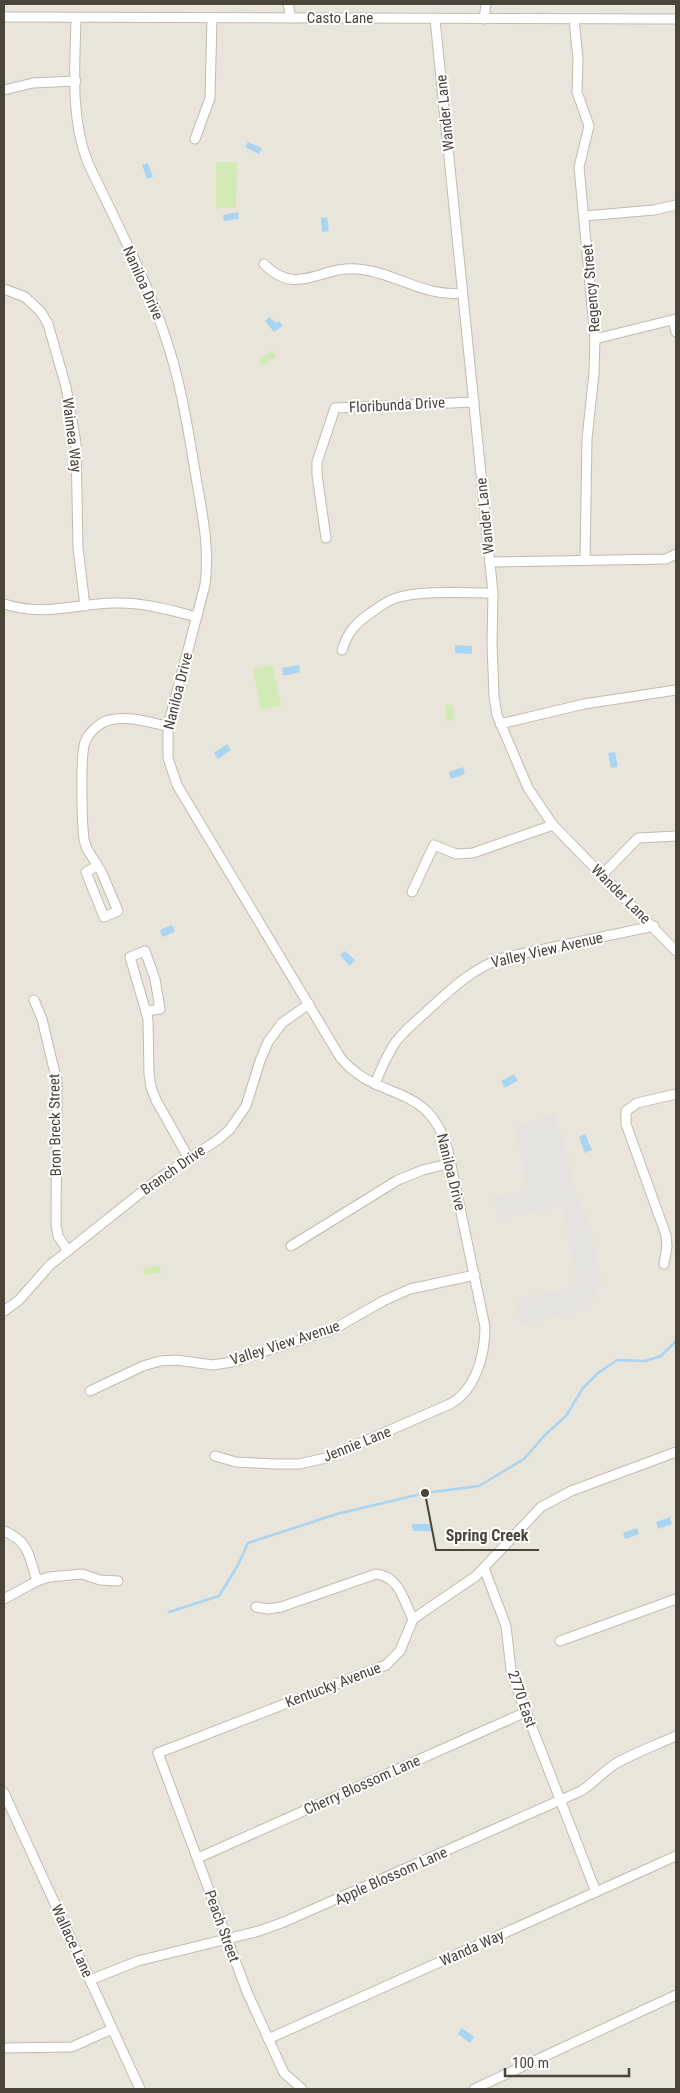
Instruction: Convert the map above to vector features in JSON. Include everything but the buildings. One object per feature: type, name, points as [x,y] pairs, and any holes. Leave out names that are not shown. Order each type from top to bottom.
[{"type":"street","points":[[288,4],[291,18]]},
{"type":"street","points":[[484,18],[486,4]]},
{"type":"street","name":"Casto Lane","points":[[4,17],[676,19]]},
{"type":"street","name":"Naniloa Drive","points":[[76,18],[77,116],[84,152],[157,314],[170,351],[183,401],[207,545],[205,586],[168,726],[168,758],[178,785],[346,1064],[361,1077],[406,1095],[427,1110],[443,1134],[451,1163],[484,1319],[482,1359],[462,1395]]},
{"type":"street","points":[[195,139],[210,98],[212,18]]},
{"type":"street","name":"Wander Lane","points":[[435,19],[493,593],[494,696],[500,724],[528,788],[553,825],[654,926],[676,951]]},
{"type":"street","name":"Regency Street","points":[[574,19],[578,59],[576,88],[589,130],[579,167],[595,340],[594,373],[587,439],[585,560]]},
{"type":"street","points":[[4,90],[33,82],[76,81]]},
{"type":"street","points":[[584,216],[654,210],[676,205]]},
{"type":"street","points":[[264,264],[276,275],[289,279],[308,278],[340,270],[359,269],[440,293],[462,293]]},
{"type":"street","name":"Waimea Way","points":[[4,289],[25,296],[41,312],[48,324],[66,387],[76,443],[78,548],[85,606]]},
{"type":"street","points":[[595,340],[675,319],[676,332]]},
{"type":"street","name":"Floribunda Drive","points":[[326,538],[317,475],[317,462],[335,408],[474,402]]},
{"type":"street","points":[[490,562],[666,559],[676,554]]},
{"type":"street","points":[[342,650],[349,632],[360,620],[396,598],[411,595],[493,593]]},
{"type":"street","points":[[4,605],[26,610],[42,611],[114,603],[137,604],[165,608],[197,617]]},
{"type":"street","points":[[500,724],[584,704],[676,690]]},
{"type":"street","points":[[97,866],[86,872],[104,917],[118,911],[97,866],[87,849],[84,833],[84,751],[90,734],[102,723],[119,718],[168,726]]},
{"type":"street","points":[[412,892],[434,845],[456,854],[473,853],[553,825]]},
{"type":"street","points":[[602,875],[638,838],[676,836]]},
{"type":"street","name":"Valley View Avenue","points":[[375,1084],[394,1045],[405,1032],[454,986],[473,972],[491,962],[506,957],[654,926]]},
{"type":"street","points":[[148,1015],[160,1009],[155,979],[145,951],[130,957],[148,1015],[149,1074],[156,1100],[188,1157]]},
{"type":"street","name":"Bron Breck Street","points":[[34,1000],[42,1019],[56,1076],[56,1224],[58,1236],[68,1251]]},
{"type":"street","name":"Branch Drive","points":[[4,1311],[14,1304],[39,1275],[68,1251],[158,1179],[188,1157],[219,1138],[235,1124],[246,1106],[268,1042],[282,1023],[309,1004]]},
{"type":"street","points":[[664,1264],[667,1246],[666,1235],[626,1124],[626,1111],[637,1104],[676,1094]]},
{"type":"street","points":[[291,1246],[398,1180],[423,1170],[451,1163]]},
{"type":"street","name":"Valley View Avenue","points":[[90,1391],[143,1366],[160,1361],[176,1360],[213,1365],[232,1362],[334,1329],[404,1291],[475,1274]]},
{"type":"street","name":"Jennie Lane","points":[[215,1456],[236,1462],[275,1464],[299,1464],[326,1458],[450,1404],[462,1395]]},
{"type":"street","points":[[256,1607],[268,1609],[282,1607],[376,1574],[391,1578],[396,1584],[413,1619],[470,1580],[484,1568],[533,1514],[549,1502],[583,1486],[676,1452]]},
{"type":"street","points":[[4,1531],[25,1546],[37,1581]]},
{"type":"street","name":"2770 East","points":[[484,1568],[504,1615],[511,1670],[596,1892]]},
{"type":"street","points":[[4,1599],[48,1577],[78,1574],[100,1580],[118,1581]]},
{"type":"street","points":[[560,1641],[676,1599]]},
{"type":"street","name":"Kentucky Avenue","points":[[158,1753],[386,1665],[400,1651],[413,1619]]},
{"type":"street","name":"Cherry Blossom Lane","points":[[198,1858],[526,1712]]},
{"type":"street","name":"Apple Blossom Lane","points":[[90,1980],[138,1961],[259,1931],[308,1913],[560,1800],[592,1784],[612,1766],[626,1758],[676,1736]]},
{"type":"street","name":"Peach Street","points":[[158,1753],[226,1938],[268,2039],[284,2073],[302,2089]]},
{"type":"street","name":"Wallace Lane","points":[[4,1793],[140,2089]]},
{"type":"street","name":"Wanda Way","points":[[268,2039],[676,1856]]},
{"type":"street","points":[[474,2089],[676,1995]]},
{"type":"street","points":[[4,2048],[72,2047],[112,2029]]},
{"type":"shaded area","points":[[4,4],[676,4],[676,2089],[4,2089]]},
{"type":"shaded area","points":[[554,1113],[572,1171],[571,1179],[590,1228],[603,1287],[594,1289],[595,1296],[588,1300],[590,1309],[521,1324],[516,1300],[578,1286],[566,1220],[561,1206],[498,1219],[494,1197],[528,1190],[515,1129]]},
{"type":"green space","points":[[216,162],[237,162],[236,208],[216,208]]},
{"type":"green space","points":[[272,351],[276,357],[262,366],[258,360]]},
{"type":"green space","points":[[273,665],[281,706],[261,710],[253,669]]},
{"type":"green space","points":[[452,704],[455,720],[447,721],[444,706]]},
{"type":"green space","points":[[159,1265],[161,1272],[145,1276],[143,1269]]},
{"type":"water","points":[[248,142],[262,148],[259,154],[245,147]]},
{"type":"water","points":[[148,163],[153,177],[147,179],[142,165]]},
{"type":"water","points":[[238,212],[239,219],[224,221],[223,215]]},
{"type":"water","points":[[327,217],[329,231],[322,232],[321,218]]},
{"type":"water","points":[[269,317],[276,323],[279,321],[283,326],[274,332],[265,321]]},
{"type":"water","points":[[455,645],[472,646],[472,654],[455,653]]},
{"type":"water","points":[[299,665],[300,672],[283,676],[282,668]]},
{"type":"water","points":[[227,744],[231,750],[218,759],[214,753]]},
{"type":"water","points":[[615,752],[618,767],[611,768],[608,753]]},
{"type":"water","points":[[463,767],[465,774],[451,779],[449,772]]},
{"type":"water","points":[[172,925],[175,932],[162,937],[160,930]]},
{"type":"water","points":[[345,951],[355,960],[350,966],[340,955]]},
{"type":"water","points":[[514,1074],[518,1080],[505,1088],[501,1081]]},
{"type":"water","points":[[585,1134],[592,1150],[585,1153],[579,1137]]},
{"type":"water","points":[[670,1517],[672,1524],[658,1529],[656,1522]]},
{"type":"water","points":[[412,1524],[432,1524],[432,1531],[413,1531]]},
{"type":"water","points":[[637,1528],[639,1534],[625,1539],[623,1533]]},
{"type":"water","points":[[462,2028],[474,2037],[470,2043],[458,2034]]},
{"type":"waterway","points":[[169,1612],[219,1596],[238,1565],[248,1543],[337,1514],[425,1493],[479,1486],[524,1459],[545,1435],[566,1416],[583,1388],[598,1373],[617,1360],[645,1361],[661,1356],[676,1341]]},
{"type":"place","name":"Spring Creek","points":[[425,1493]]}]
